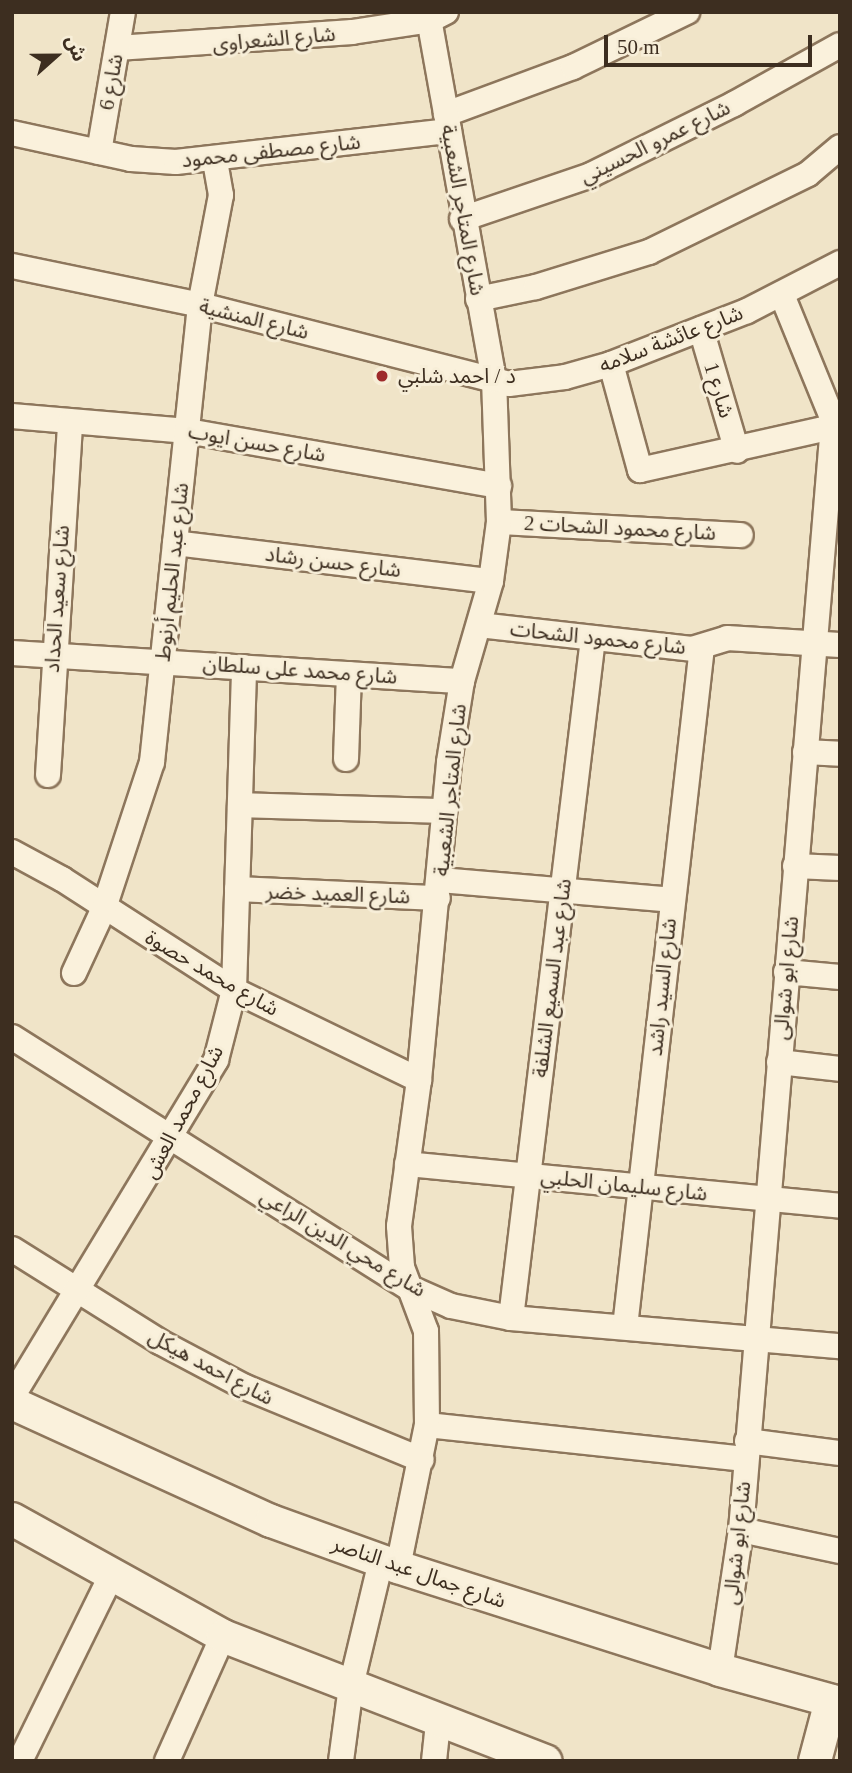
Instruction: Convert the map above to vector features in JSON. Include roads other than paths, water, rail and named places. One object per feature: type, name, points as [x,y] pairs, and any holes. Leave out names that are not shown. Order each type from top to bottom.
[{"type":"street","name":"شارع 6","points":[[99,152],[124,12]]},
{"type":"street","name":"شارع مصطفى محمود","points":[[12,133],[155,161],[215,160],[448,122],[687,12]]},
{"type":"street","name":"شارع الشعراوى","points":[[117,48],[274,40],[435,15]]},
{"type":"street","name":"شارع المتاجر الشعبية","points":[[341,1761],[351,1686],[422,1460],[427,1425],[426,1331],[408,1287],[398,1247],[439,889],[443,811],[462,681],[491,581],[499,522],[494,380],[462,219],[435,15]]},
{"type":"street","name":"شارع عمرو الحسيني","points":[[462,219],[591,175],[734,104],[840,45]]},
{"type":"street","points":[[478,299],[559,281],[649,251],[808,174],[840,147]]},
{"type":"street","name":"شارع عبد الحليم أرنوط","points":[[74,973],[104,908],[152,762],[200,305],[221,195],[215,160]]},
{"type":"street","name":"شارع عائشة سلامه","points":[[494,380],[524,384],[611,364],[782,295],[840,263]]},
{"type":"street","name":"شارع المنشية","points":[[12,267],[200,305],[494,380]]},
{"type":"street","name":"شارع ابو شوالى","points":[[720,1670],[741,1530],[814,643],[831,544],[834,418],[782,295]]},
{"type":"street","name":"شارع 1","points":[[701,329],[737,451]]},
{"type":"street","points":[[611,364],[640,470],[737,451],[834,418]]},
{"type":"street","name":"شارع حسن ايوب","points":[[12,416],[187,430],[499,486]]},
{"type":"street","name":"شارع سعيد الحداد","points":[[48,775],[52,655],[70,422]]},
{"type":"street","name":"شارع محمود الشحات 2","points":[[499,522],[741,535]]},
{"type":"street","name":"شارع حسن رشاد","points":[[175,543],[491,581]]},
{"type":"street","name":"شارع محمود الشحات","points":[[480,625],[702,647],[727,638],[840,645]]},
{"type":"street","name":"شارع عبد السميع الشلفة","points":[[511,1318],[593,638]]},
{"type":"street","name":"شارع السيد راشد","points":[[625,1327],[671,900],[702,647]]},
{"type":"street","name":"شارع محمد على سلطان","points":[[12,653],[462,681]]},
{"type":"street","name":"شارع محمد العش","points":[[12,1396],[173,1138],[216,1060],[234,990],[244,667]]},
{"type":"street","points":[[346,759],[349,674]]},
{"type":"street","points":[[805,751],[840,754]]},
{"type":"street","points":[[240,805],[443,811]]},
{"type":"street","name":"شارع محمد حصوة","points":[[12,852],[234,990],[419,1080]]},
{"type":"street","points":[[795,866],[840,869]]},
{"type":"street","name":"شارع العميد خضر","points":[[237,889],[563,891],[671,900]]},
{"type":"street","points":[[786,972],[840,977]]},
{"type":"street","name":"شارع محي الدين الراعي","points":[[12,1037],[408,1287],[451,1306],[511,1318],[840,1346]]},
{"type":"street","points":[[779,1062],[840,1069]]},
{"type":"street","name":"شارع سليمان الحلبي","points":[[407,1164],[840,1206]]},
{"type":"street","name":"شارع احمد هيكل","points":[[12,1249],[78,1291],[245,1387],[422,1460]]},
{"type":"street","name":"شارع جمال عبد الناصر","points":[[12,1403],[248,1511],[389,1564],[720,1670],[836,1702]]},
{"type":"street","points":[[427,1425],[746,1450],[840,1453]]},
{"type":"street","points":[[12,1519],[223,1636],[438,1722],[547,1761]]},
{"type":"street","points":[[741,1530],[840,1551]]},
{"type":"street","points":[[20,1761],[111,1576]]},
{"type":"street","points":[[167,1761],[223,1636]]},
{"type":"street","points":[[815,1761],[836,1702]]},
{"type":"street","points":[[434,1761],[438,1722]]},
{"type":"place","name":"د / احمد شلبي","points":[[382,376]]}]
